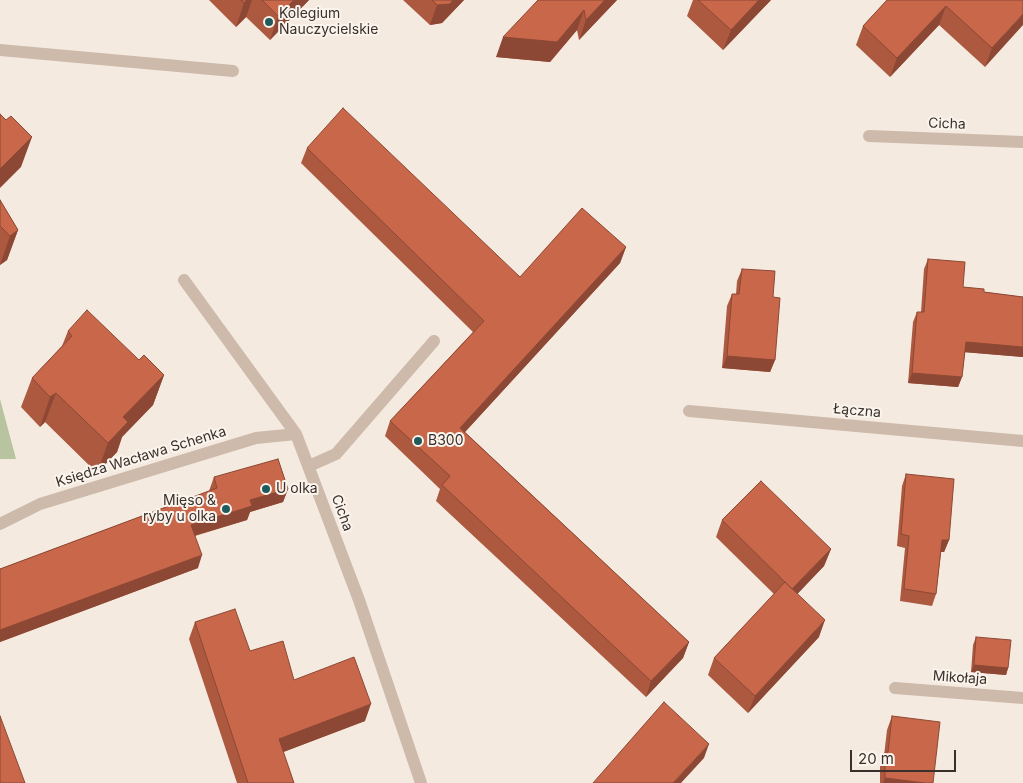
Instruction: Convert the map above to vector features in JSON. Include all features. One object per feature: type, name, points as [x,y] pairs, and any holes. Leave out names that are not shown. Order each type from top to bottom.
[{"type":"street","points":[[0,50],[233,71]]},
{"type":"street","name":"Cicha","points":[[869,136],[1023,142]]},
{"type":"street","name":"Cicha","points":[[184,280],[296,434],[359,600],[421,783]]},
{"type":"street","points":[[309,466],[336,454],[434,341]]},
{"type":"street","name":"Łączna","points":[[689,411],[1023,441]]},
{"type":"street","name":"Księdza Wacława Schenka","points":[[0,524],[40,504],[256,438],[296,434]]},
{"type":"street","name":"Mikołaja","points":[[895,688],[1023,698]]},
{"type":"green space","points":[[0,399],[16,459],[0,459]]},
{"type":"building","points":[[262,0],[294,0],[278,16]]},
{"type":"building","points":[[432,0],[453,0],[450,4],[437,5]]},
{"type":"building","points":[[538,0],[605,0],[586,20],[584,10],[557,42],[503,37]]},
{"type":"building","points":[[698,0],[759,0],[731,30]]},
{"type":"building","points":[[887,0],[1023,0],[1023,14],[992,48],[946,6],[897,58],[863,26]]},
{"type":"building","points":[[343,108],[520,277],[582,208],[626,247],[460,428],[689,642],[651,681],[442,485],[450,476],[390,421],[484,321],[307,148]]},
{"type":"building","points":[[0,114],[6,120],[11,116],[32,137],[0,169]]},
{"type":"building","points":[[0,200],[18,230],[10,236],[0,226]]},
{"type":"building","points":[[928,259],[965,262],[963,287],[1023,297],[1023,347],[966,342],[962,377],[912,373],[917,312],[924,312]]},
{"type":"building","points":[[742,269],[775,271],[773,297],[780,298],[775,360],[727,356],[732,294],[739,294]]},
{"type":"building","points":[[87,310],[139,360],[144,355],[164,375],[123,417],[128,422],[108,443],[56,393],[50,397],[32,378],[72,336],[68,331]]},
{"type":"building","points":[[278,459],[288,489],[250,500],[252,506],[191,525],[202,555],[0,630],[0,569],[217,488],[214,477]]},
{"type":"building","points":[[906,474],[954,479],[949,540],[942,540],[936,594],[904,589],[909,536],[901,534]]},
{"type":"building","points":[[761,481],[831,549],[792,589],[722,520]]},
{"type":"building","points":[[785,582],[825,620],[755,696],[714,658]]},
{"type":"building","points":[[235,609],[250,651],[283,641],[294,680],[354,657],[371,704],[279,739],[294,783],[248,783],[195,622]]},
{"type":"building","points":[[976,637],[1011,640],[1008,668],[974,665]]},
{"type":"building","points":[[664,702],[709,744],[673,783],[593,783]]},
{"type":"building","points":[[0,716],[25,783],[0,783]]},
{"type":"building","points":[[892,716],[940,722],[933,783],[885,778],[885,752],[888,752]]},
{"type":"place","name":"Kolegium Nauczycielskie","points":[[269,22]]},
{"type":"place","name":"B300","points":[[418,441]]},
{"type":"place","name":"U olka","points":[[266,489]]},
{"type":"place","name":"Mięso & ryby u olka","points":[[226,509]]}]
